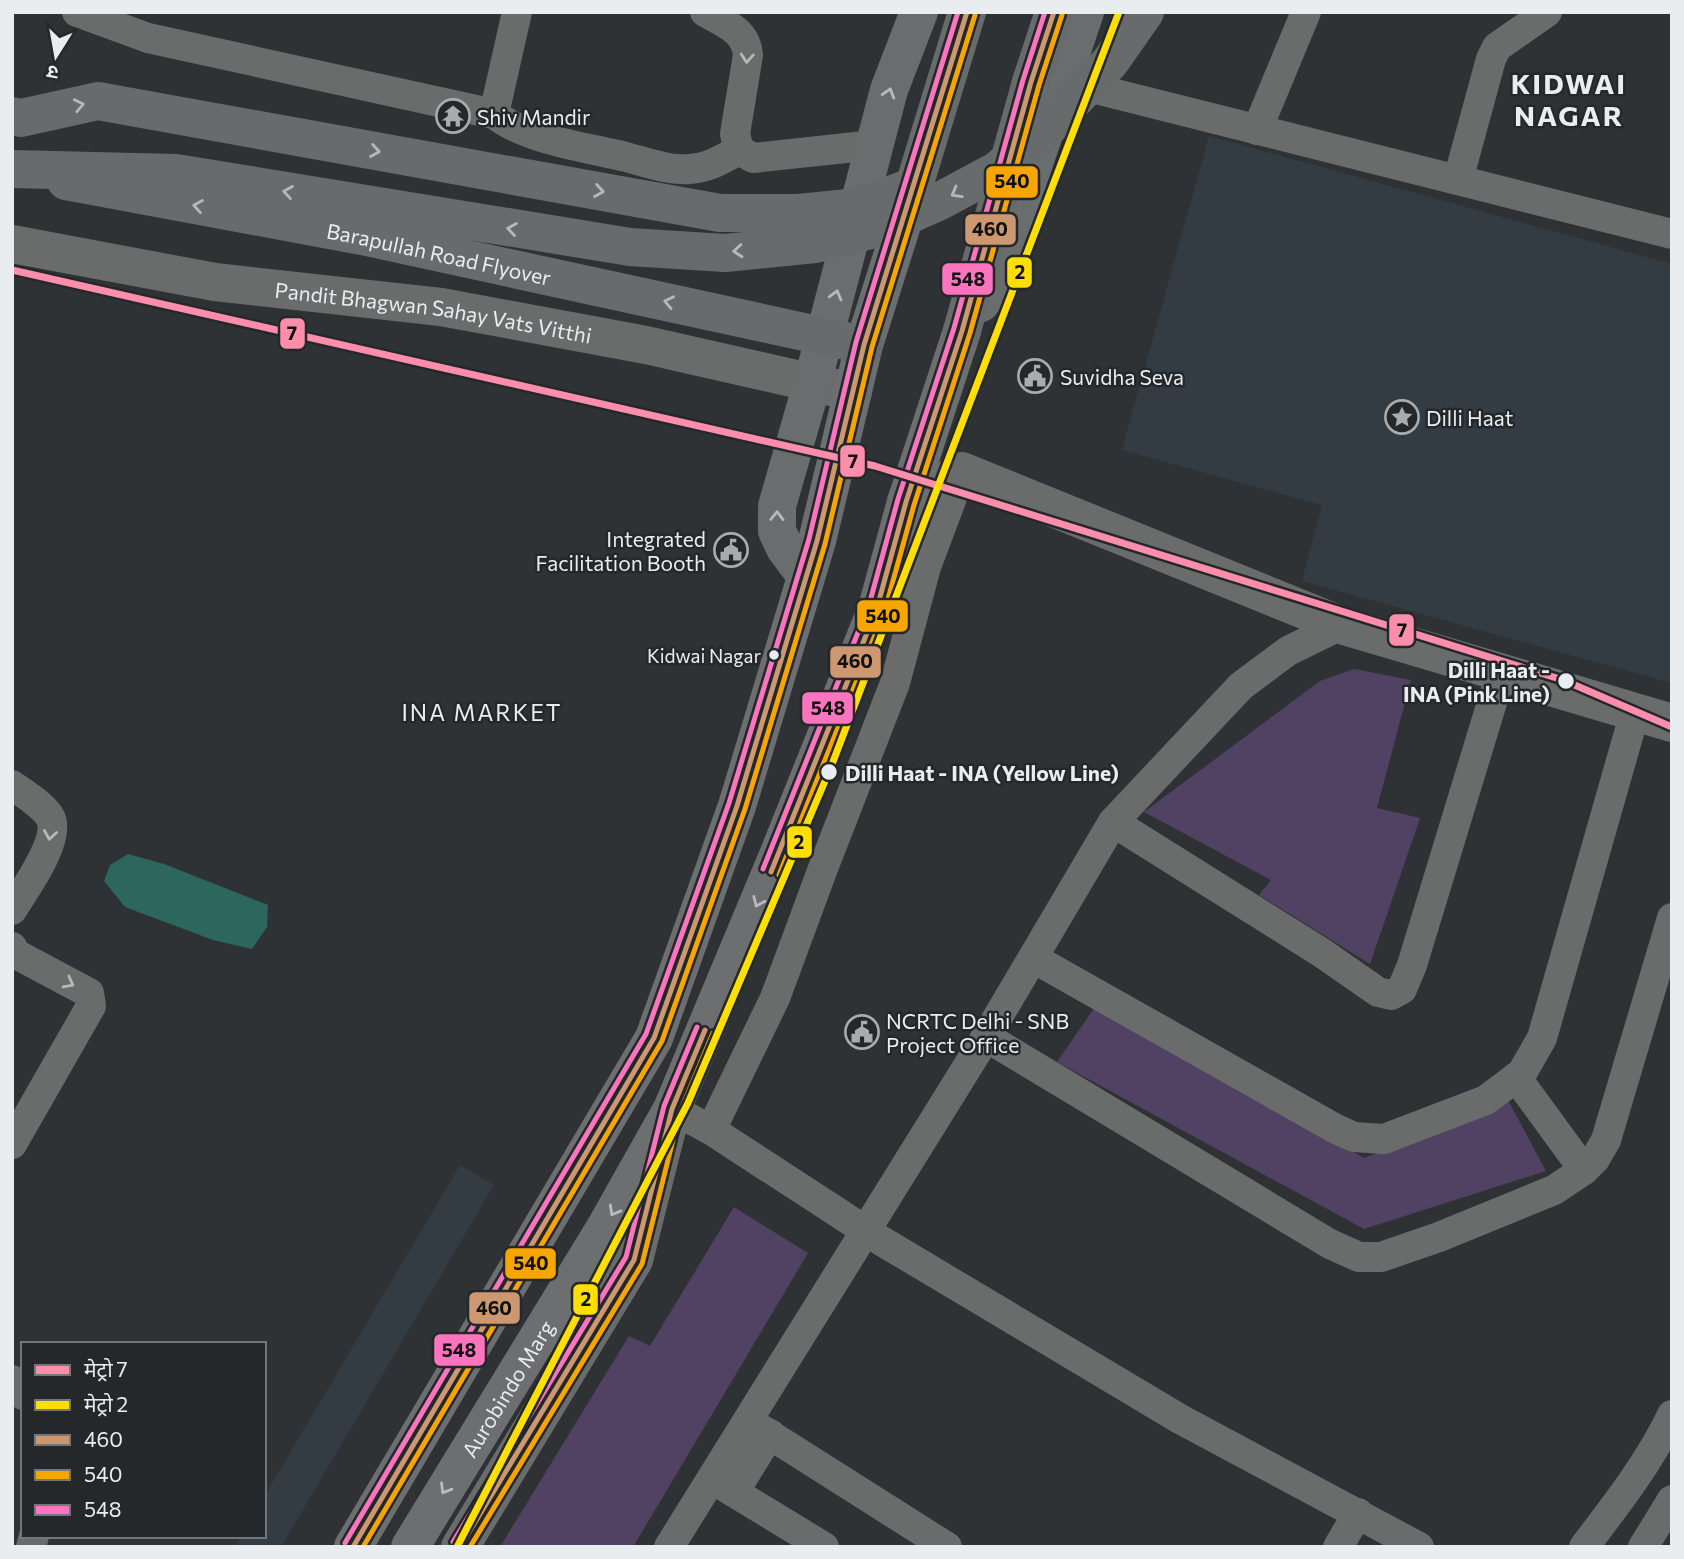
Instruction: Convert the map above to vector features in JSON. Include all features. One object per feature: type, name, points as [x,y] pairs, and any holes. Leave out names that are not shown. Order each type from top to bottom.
[{"type":"highway","points":[[12,116],[21,118],[98,101],[720,213],[799,213],[859,206],[914,186],[967,12]]},
{"type":"highway","name":"Aurobindo Marg","points":[[962,331],[1031,82],[1054,12]]},
{"type":"highway","points":[[12,170],[176,173],[630,247],[725,253],[815,244],[882,226],[938,202],[996,171],[1042,134],[1110,62],[1144,12]]},
{"type":"highway","name":"Barapullah Road Flyover","points":[[12,170],[362,236],[864,345]]},
{"type":"main road","points":[[806,576],[785,548],[777,531],[777,506],[825,337],[889,90],[919,12]]},
{"type":"main road","points":[[962,331],[993,285],[1085,12]]},
{"type":"main road","points":[[353,1547],[654,1038],[737,806],[817,541],[864,345],[914,186]]},
{"type":"main road","name":"Aurobindo Marg","points":[[410,1547],[605,1228],[672,1109],[877,608],[906,502],[962,331]]},
{"type":"street","points":[[77,12],[148,37],[494,114],[504,122],[537,135],[658,165],[688,170],[712,165],[738,150]]},
{"type":"street","points":[[494,114],[516,12]]},
{"type":"street","points":[[705,12],[741,33],[747,44],[748,55],[735,134],[738,150]]},
{"type":"street","points":[[1257,130],[1306,12]]},
{"type":"street","points":[[1458,180],[1491,59],[1497,47],[1547,12]]},
{"type":"street","points":[[1062,80],[1672,234]]},
{"type":"street","points":[[738,150],[754,158],[874,145]]},
{"type":"street","name":"Pandit Bhagwan Sahay Vats Vitthi","points":[[12,244],[215,282],[441,307],[646,345],[853,392]]},
{"type":"street","points":[[906,502],[962,471]]},
{"type":"street","points":[[962,471],[1341,625],[1672,723]]},
{"type":"street","points":[[711,1130],[775,998],[895,683],[926,567],[962,471]]},
{"type":"street","points":[[669,1547],[723,1485],[759,1427],[866,1231],[986,1037],[1113,822],[1241,686],[1288,651],[1341,625]]},
{"type":"street","points":[[1113,822],[1322,953],[1378,992],[1391,995],[1402,989],[1412,965],[1501,673]]},
{"type":"street","points":[[1033,958],[1354,1137],[1384,1139],[1486,1100],[1522,1073],[1542,1038],[1635,712]]},
{"type":"street","points":[[12,785],[44,809],[52,820],[52,834],[47,851],[12,910]]},
{"type":"street","points":[[986,1037],[1329,1244],[1359,1257],[1381,1257],[1554,1190],[1584,1170],[1595,1159],[1606,1140],[1672,918]]},
{"type":"street","points":[[12,947],[16,954],[89,993],[91,1006],[12,1144]]},
{"type":"street","points":[[1516,1077],[1584,1170]]},
{"type":"street","points":[[672,1109],[711,1130],[866,1231],[1180,1419],[1419,1547]]},
{"type":"street","name":"Aurobindo Marg","points":[[460,1547],[634,1260],[672,1109]]},
{"type":"street","points":[[1584,1547],[1631,1484],[1662,1436],[1672,1415]]},
{"type":"street","points":[[759,1427],[947,1547]]},
{"type":"street","points":[[723,1485],[824,1547]]},
{"type":"street","points":[[1643,1547],[1672,1500]]},
{"type":"street","points":[[1338,1547],[1358,1513]]},
{"type":"shaded area","name":"Dilli Haat","points":[[1209,136],[1672,264],[1672,683],[1302,581],[1322,505],[1122,450]]},
{"type":"shaded area","points":[[1354,669],[1411,680],[1377,808],[1420,818],[1370,964],[1259,895],[1271,880],[1144,812],[1320,681]]},
{"type":"shaded area","points":[[128,854],[164,864],[268,905],[267,927],[252,949],[213,940],[125,907],[104,881],[110,865]]},
{"type":"shaded area","points":[[1095,1007],[1364,1158],[1509,1102],[1546,1171],[1364,1229],[1057,1062]]},
{"type":"shaded area","points":[[460,1165],[494,1185],[281,1547],[235,1547],[240,1538],[266,1538],[266,1494]]},
{"type":"shaded area","points":[[734,1207],[808,1253],[633,1547],[500,1547],[629,1336],[650,1346]]},
{"type":"metro line","name":"2","points":[[457,1547],[688,1103],[831,767],[1119,12]]},
{"type":"metro line","name":"7","points":[[12,270],[875,466],[1563,680],[1672,727]]},
{"type":"transit line","name":"548","points":[[345,1543],[646,1034],[729,803],[809,539],[856,342],[958,12]]},
{"type":"transit line","name":"460","points":[[353,1547],[654,1038],[737,806],[817,541],[864,345],[967,12]]},
{"type":"transit line","name":"548","points":[[763,869],[869,605],[898,499],[954,328],[1023,80],[1045,12]]},
{"type":"transit line","name":"460","points":[[771,872],[877,608],[906,502],[962,331],[1031,82],[1054,12]]},
{"type":"transit line","name":"540","points":[[363,1547],[662,1041],[745,809],[825,544],[872,347],[975,15]]},
{"type":"transit line","name":"540","points":[[779,875],[885,610],[914,505],[970,333],[1039,85],[1062,15]]},
{"type":"transit line","name":"548","points":[[453,1542],[626,1257],[664,1106],[697,1027]]},
{"type":"transit line","name":"460","points":[[460,1547],[634,1260],[672,1109],[705,1030]]},
{"type":"transit line","name":"540","points":[[470,1547],[642,1264],[680,1112],[713,1033]]},
{"type":"place","name":"Shiv Mandir","points":[[453,116]]},
{"type":"place","name":"Suvidha Seva","points":[[1035,376]]},
{"type":"place","name":"Dilli Haat","points":[[1402,417]]},
{"type":"place","name":"Integrated Facilitation Booth","points":[[731,550]]},
{"type":"place","name":"Kidwai Nagar","points":[[774,655]]},
{"type":"place","name":"Dilli Haat - INA (Pink Line)","points":[[1566,681]]},
{"type":"place","name":"Dilli Haat - INA (Yellow Line)","points":[[829,772]]},
{"type":"place","name":"NCRTC Delhi - SNB Project Office","points":[[862,1032]]},
{"type":"district","name":"KIDWAI NAGAR","points":[[1569,99]]},
{"type":"district","name":"INA MARKET","points":[[482,712]]}]
